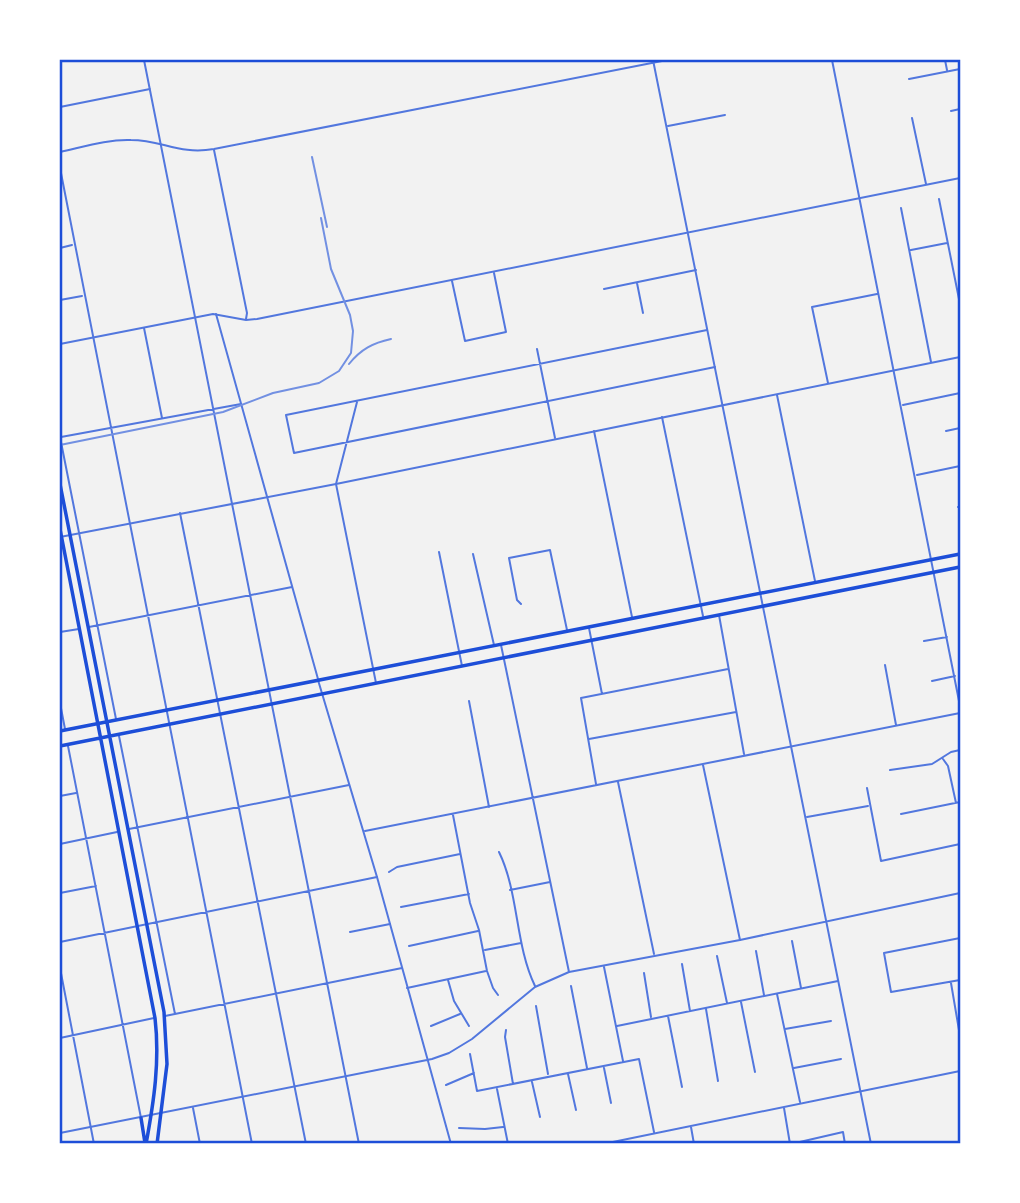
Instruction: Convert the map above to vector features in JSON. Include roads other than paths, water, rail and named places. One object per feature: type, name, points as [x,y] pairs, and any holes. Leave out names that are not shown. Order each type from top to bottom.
[{"type":"main road","points":[[60,484],[164,1016],[167,1064],[157,1143]]},
{"type":"main road","points":[[60,529],[155,1018],[157,1068],[145,1143]]},
{"type":"main road","points":[[62,731],[961,554]]},
{"type":"main road","points":[[60,746],[961,567]]},
{"type":"main road","points":[[846,576],[847,589]]},
{"type":"main road","points":[[141,1118],[145,1143]]},
{"type":"street","points":[[144,60],[359,1143]]},
{"type":"street","points":[[60,152],[133,140],[197,152],[667,60]]},
{"type":"street","points":[[832,60],[961,706]]},
{"type":"street","points":[[945,60],[947,71]]},
{"type":"street","points":[[653,61],[871,1143]]},
{"type":"street","points":[[909,79],[961,69]]},
{"type":"street","points":[[60,107],[150,89]]},
{"type":"street","points":[[951,111],[961,109]]},
{"type":"street","points":[[667,126],[725,115]]},
{"type":"street","points":[[912,118],[926,185]]},
{"type":"street","points":[[214,149],[247,313],[246,320]]},
{"type":"street","points":[[60,168],[252,1143]]},
{"type":"street","points":[[60,344],[216,314],[246,320],[494,273],[961,178]]},
{"type":"street","points":[[60,195],[65,194]]},
{"type":"street","points":[[939,199],[961,304]]},
{"type":"street","points":[[901,208],[931,363]]},
{"type":"street","points":[[910,250],[947,243]]},
{"type":"street","points":[[60,248],[74,245]]},
{"type":"street","points":[[604,289],[696,270]]},
{"type":"street","points":[[452,281],[464,341],[506,332],[494,273]]},
{"type":"street","points":[[637,283],[643,313]]},
{"type":"street","points":[[828,384],[812,307],[878,294]]},
{"type":"street","points":[[60,300],[84,295]]},
{"type":"street","points":[[216,314],[451,1143]]},
{"type":"street","points":[[144,328],[162,419]]},
{"type":"street","points":[[708,330],[286,415],[293,453],[715,367]]},
{"type":"street","points":[[537,349],[555,439]]},
{"type":"street","points":[[60,537],[961,357]]},
{"type":"street","points":[[902,405],[961,393]]},
{"type":"street","points":[[777,394],[815,582]]},
{"type":"street","points":[[357,401],[336,484],[376,684]]},
{"type":"street","points":[[116,720],[60,437],[242,404]]},
{"type":"street","points":[[662,417],[704,617]]},
{"type":"street","points":[[946,431],[961,428]]},
{"type":"street","points":[[594,431],[632,618]]},
{"type":"street","points":[[915,476],[961,466]]},
{"type":"street","points":[[180,513],[306,1143]]},
{"type":"street","points":[[521,604],[517,600],[509,558],[550,550],[567,631]]},
{"type":"street","points":[[439,552],[462,667]]},
{"type":"street","points":[[474,554],[494,646]]},
{"type":"street","points":[[88,627],[292,587]]},
{"type":"street","points":[[719,614],[744,756]]},
{"type":"street","points":[[588,627],[602,694]]},
{"type":"street","points":[[60,632],[79,629]]},
{"type":"street","points":[[924,641],[947,637]]},
{"type":"street","points":[[500,645],[569,972]]},
{"type":"street","points":[[885,665],[897,726]]},
{"type":"street","points":[[596,784],[581,698],[728,669]]},
{"type":"street","points":[[932,681],[955,676]]},
{"type":"street","points":[[469,701],[489,808]]},
{"type":"street","points":[[60,702],[62,731]]},
{"type":"street","points":[[588,739],[736,712]]},
{"type":"street","points":[[364,831],[961,713]]},
{"type":"street","points":[[119,735],[175,1014]]},
{"type":"street","points":[[68,745],[141,1118]]},
{"type":"street","points":[[890,770],[932,764],[951,752],[961,750]]},
{"type":"street","points":[[942,758],[948,766],[956,803]]},
{"type":"street","points":[[703,764],[740,940]]},
{"type":"street","points":[[618,780],[654,956]]},
{"type":"street","points":[[128,830],[349,785]]},
{"type":"street","points":[[867,788],[881,861],[961,844]]},
{"type":"street","points":[[60,796],[77,792]]},
{"type":"street","points":[[901,814],[961,802]]},
{"type":"street","points":[[807,817],[870,805]]},
{"type":"street","points":[[453,814],[470,903],[480,930],[487,971],[498,995]]},
{"type":"street","points":[[60,844],[119,831]]},
{"type":"street","points":[[499,852],[527,970],[536,987]]},
{"type":"street","points":[[389,872],[397,867],[461,854]]},
{"type":"street","points":[[60,942],[377,877]]},
{"type":"street","points":[[509,890],[551,881]]},
{"type":"street","points":[[60,893],[96,886]]},
{"type":"street","points":[[401,907],[470,893]]},
{"type":"street","points":[[60,1133],[427,1060],[472,1039],[536,987],[569,972],[740,940],[961,893]]},
{"type":"street","points":[[350,932],[390,924]]},
{"type":"street","points":[[409,946],[480,930]]},
{"type":"street","points":[[961,938],[884,953],[891,992],[961,980]]},
{"type":"street","points":[[792,941],[801,988]]},
{"type":"street","points":[[484,950],[522,943]]},
{"type":"street","points":[[756,951],[764,996]]},
{"type":"street","points":[[718,956],[727,1003]]},
{"type":"street","points":[[682,964],[690,1011]]},
{"type":"street","points":[[604,966],[623,1062]]},
{"type":"street","points":[[60,968],[94,1143]]},
{"type":"street","points":[[164,1016],[402,968]]},
{"type":"street","points":[[407,988],[487,971]]},
{"type":"street","points":[[644,973],[651,1019]]},
{"type":"street","points":[[448,979],[454,1001],[469,1026]]},
{"type":"street","points":[[617,1026],[838,981]]},
{"type":"street","points":[[951,982],[960,1036]]},
{"type":"street","points":[[571,986],[587,1070]]},
{"type":"street","points":[[777,993],[800,1103]]},
{"type":"street","points":[[741,1001],[755,1072]]},
{"type":"street","points":[[536,1006],[548,1076]]},
{"type":"street","points":[[706,1008],[718,1081]]},
{"type":"street","points":[[430,1026],[461,1013]]},
{"type":"street","points":[[668,1015],[682,1087]]},
{"type":"street","points":[[60,1038],[155,1018]]},
{"type":"street","points":[[785,1030],[831,1021]]},
{"type":"street","points":[[506,1030],[513,1085]]},
{"type":"street","points":[[470,1054],[477,1091],[639,1059],[654,1133]]},
{"type":"street","points":[[793,1068],[841,1059]]},
{"type":"street","points":[[604,1067],[611,1103]]},
{"type":"street","points":[[603,1143],[961,1071]]},
{"type":"street","points":[[446,1085],[474,1073]]},
{"type":"street","points":[[568,1073],[576,1110]]},
{"type":"street","points":[[532,1081],[540,1117]]},
{"type":"street","points":[[497,1088],[508,1143]]},
{"type":"street","points":[[783,1107],[790,1143],[843,1132],[845,1143]]},
{"type":"street","points":[[193,1108],[200,1143]]},
{"type":"street","points":[[691,1126],[694,1143]]},
{"type":"street","points":[[459,1128],[504,1127]]},
{"type":"railway","points":[[312,157],[327,227]]},
{"type":"railway","points":[[60,445],[223,412],[273,393],[319,383],[339,371],[351,353],[353,331],[350,315],[331,269],[321,218]]},
{"type":"railway","points":[[349,364],[368,347],[391,339]]}]
